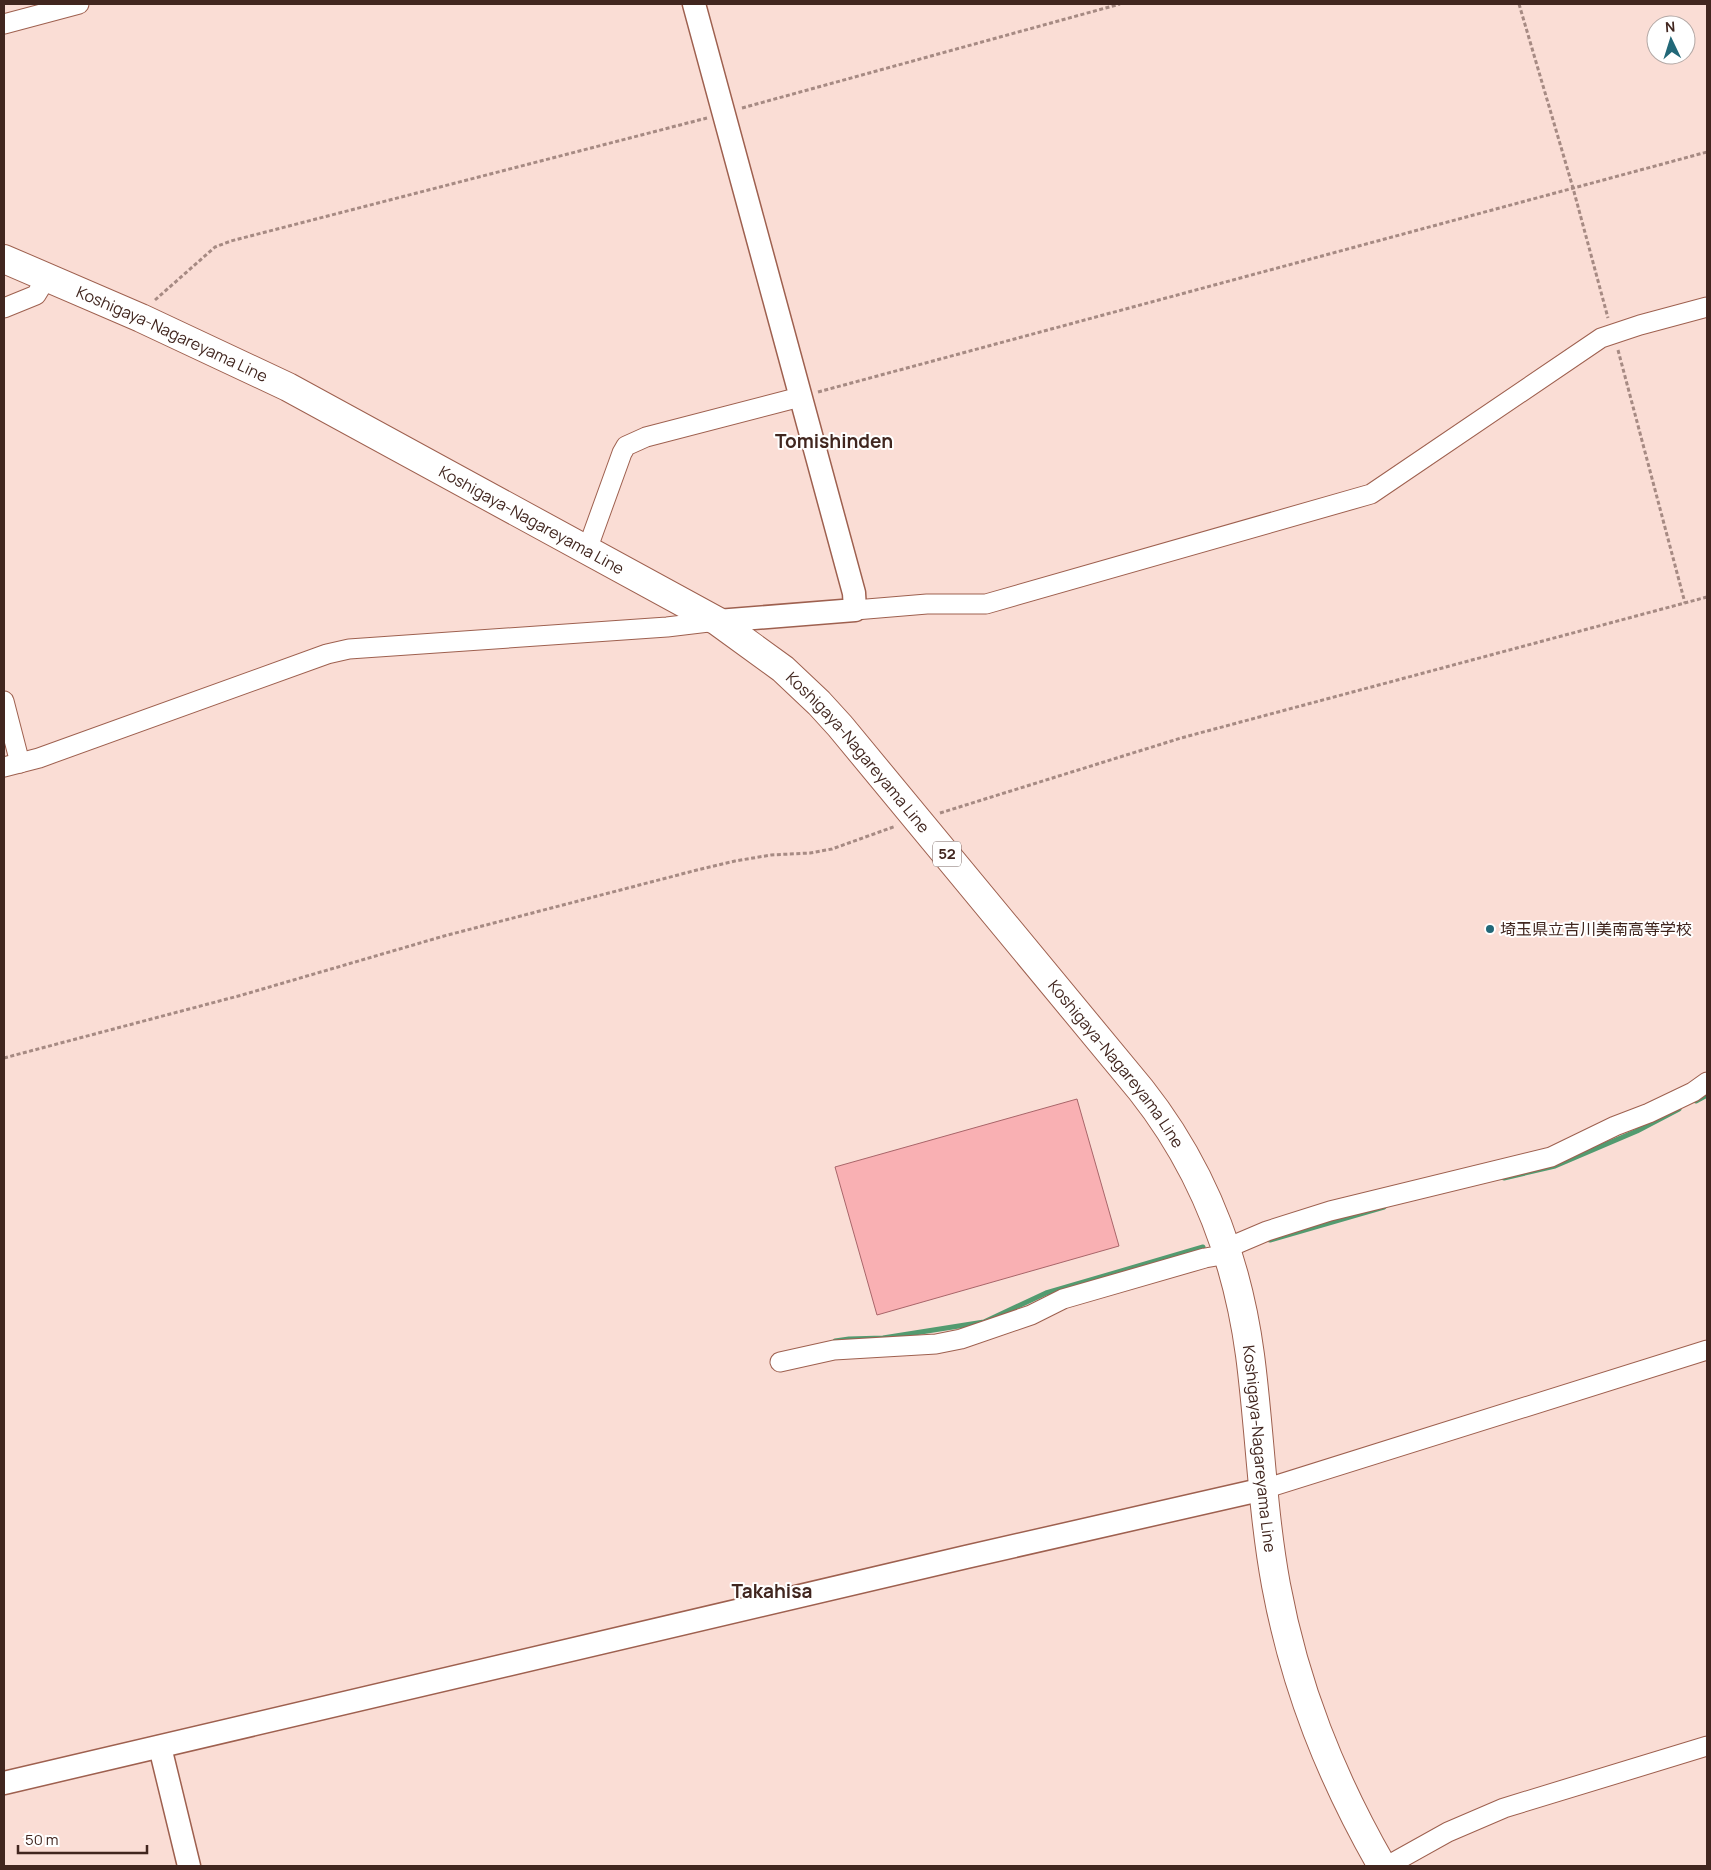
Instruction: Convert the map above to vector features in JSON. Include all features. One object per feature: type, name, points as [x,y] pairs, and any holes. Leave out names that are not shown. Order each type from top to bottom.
[{"type":"main road","name":"Koshigaya-Nagareyama Line","points":[[4,259],[141,318],[288,387],[717,621],[783,669],[819,703],[1161,1115],[1194,1170],[1228,1251],[1248,1346],[1276,1584],[1293,1658],[1309,1711],[1332,1768],[1354,1817],[1382,1866]]},
{"type":"street","points":[[4,24],[78,4]]},
{"type":"street","points":[[694,4],[854,593],[855,610]]},
{"type":"street","points":[[4,308],[36,295],[47,278]]},
{"type":"street","points":[[4,701],[12,765],[39,758],[327,654],[349,649],[667,627],[746,618],[927,604],[986,604],[1371,494],[1601,338],[1640,325],[1707,307]]},
{"type":"street","points":[[587,550],[626,446],[646,437],[800,396]]},
{"type":"street","points":[[780,1362],[834,1350],[936,1344],[961,1339],[1031,1315],[1063,1299],[1228,1251],[1267,1231],[1330,1211],[1551,1157],[1693,1092],[1707,1082]]},
{"type":"street","points":[[4,1783],[707,1617],[1264,1489],[1707,1350]]},
{"type":"street","points":[[1387,1866],[1448,1832],[1504,1808],[1707,1746]]},
{"type":"street","points":[[160,1747],[188,1866]]},
{"type":"path","points":[[141,318],[148,307],[215,247],[231,241],[723,113],[1120,4]]},
{"type":"path","points":[[1519,4],[1573,188],[1685,603]]},
{"type":"path","points":[[800,396],[1707,152]]},
{"type":"path","points":[[4,1058],[242,995],[444,936],[735,860],[810,853],[832,848],[916,818],[1181,738],[1707,598]]},
{"type":"building","points":[[1077,1099],[1119,1246],[877,1315],[835,1167]]},
{"type":"waterway","points":[[1696,1101],[1707,1095]]},
{"type":"waterway","points":[[1504,1178],[1555,1166],[1637,1131],[1679,1109]]},
{"type":"waterway","points":[[1270,1240],[1384,1207]]},
{"type":"waterway","points":[[835,1341],[883,1338],[984,1322],[1046,1293],[1203,1247]]},
{"type":"place","name":"埼玉県立吉川美南高等学校","points":[[1490,929]]},
{"type":"district","name":"Tomishinden","points":[[834,441]]},
{"type":"district","name":"Takahisa","points":[[772,1591]]}]
